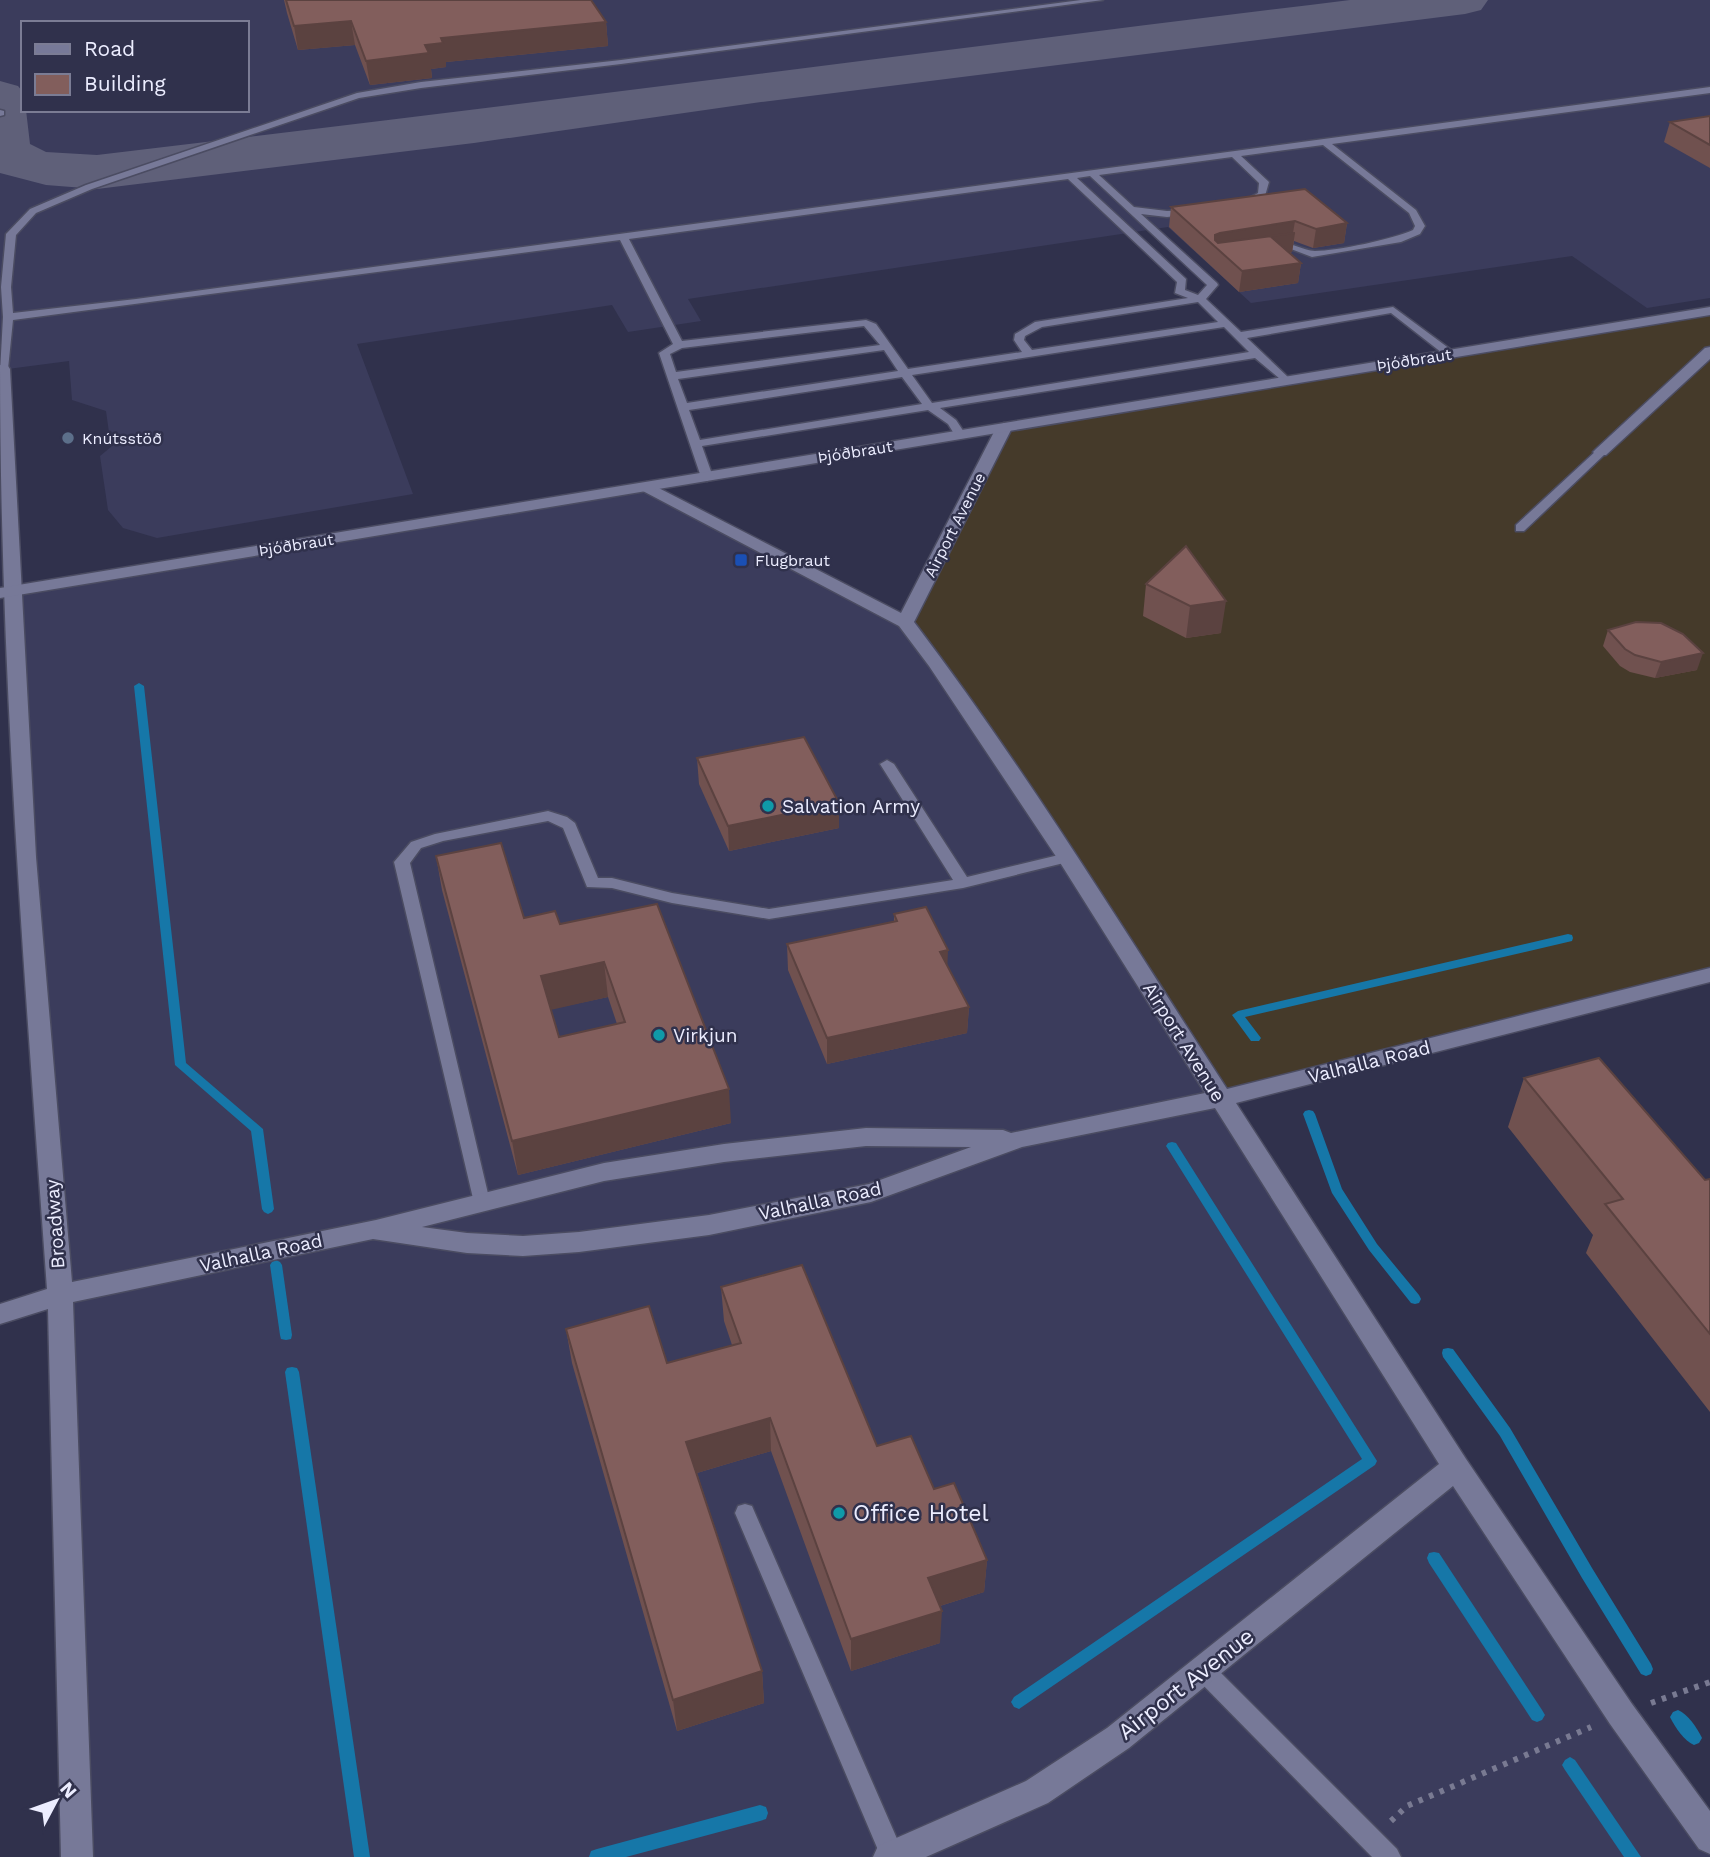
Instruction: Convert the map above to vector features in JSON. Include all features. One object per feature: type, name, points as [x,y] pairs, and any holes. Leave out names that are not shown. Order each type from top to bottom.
[{"type":"street","name":"Þjóðbraut","points":[[7,592],[1710,311]]},
{"type":"street","points":[[1601,452],[1710,351]]},
{"type":"street","name":"Broadway","points":[[3,369],[7,592],[61,1296],[77,1857]]},
{"type":"street","name":"Airport Avenue","points":[[905,622],[1004,428]]},
{"type":"street","name":"Airport Avenue","points":[[647,487],[905,622],[936,663],[1067,858],[1456,1467],[1620,1714],[1710,1838]]},
{"type":"street","name":"Valhalla Road","points":[[0,1314],[61,1296],[373,1229],[467,1243],[523,1246],[579,1242],[709,1225],[871,1193],[1019,1139],[1220,1100],[1710,975]]},
{"type":"street","points":[[373,1229],[604,1172],[724,1153],[866,1138],[1019,1139]]},
{"type":"street","name":"Airport Avenue","points":[[892,1857],[1037,1792],[1118,1738],[1205,1671],[1456,1467]]},
{"type":"lane","points":[[3,369],[11,234],[33,211],[89,187],[357,96],[421,85],[1099,0]]},
{"type":"lane","points":[[8,317],[624,237],[1710,90]]},
{"type":"lane","points":[[1255,252],[1292,247],[1312,254],[1398,240],[1417,232],[1420,226],[1413,212],[1326,143]]},
{"type":"lane","points":[[1230,206],[1254,200],[1265,188],[1259,176],[1235,155]]},
{"type":"lane","points":[[1029,354],[1019,340],[1020,334],[1039,324],[1200,299],[1213,285],[1093,174]]},
{"type":"lane","points":[[1071,177],[1182,281],[1179,291],[1200,299],[1286,381]]},
{"type":"lane","points":[[1099,203],[1167,214],[1206,210]]},
{"type":"lane","points":[[624,237],[679,345]]},
{"type":"lane","points":[[1239,336],[1393,310],[1450,354]]},
{"type":"lane","points":[[707,477],[664,353],[679,345],[857,322],[872,327],[929,407],[951,422],[960,435]]},
{"type":"lane","points":[[684,407],[1226,324]]},
{"type":"lane","points":[[674,376],[886,347]]},
{"type":"lane","points":[[696,444],[1257,354]]},
{"type":"lane","points":[[1520,528],[1601,452]]},
{"type":"lane","points":[[887,764],[963,883]]},
{"type":"lane","points":[[481,1202],[402,862],[416,845],[440,837],[548,816],[562,820],[570,826],[592,883],[612,883],[672,898],[769,914],[963,883],[1067,858]]},
{"type":"lane","points":[[745,1513],[892,1857]]},
{"type":"lane","points":[[1205,1671],[1389,1857]]},
{"type":"path","points":[[1372,1840],[1407,1806],[1620,1714],[1710,1682]]},
{"type":"shaded area","points":[[0,0],[1710,0],[1710,298],[1647,308],[1572,256],[1251,303],[1168,227],[688,299],[701,321],[628,332],[612,305],[357,344],[413,494],[157,538],[123,528],[108,510],[100,456],[111,447],[106,411],[72,400],[69,361],[0,370]]},
{"type":"shaded area","points":[[1710,311],[1710,975],[1220,1099],[905,622],[1004,428]]},
{"type":"shaded area","points":[[647,487],[905,622],[1710,1838],[1710,1857],[77,1857],[14,591]]},
{"type":"building","points":[[286,0],[591,0],[606,22],[441,38],[443,43],[425,45],[429,53],[366,61],[351,21],[294,26]]},
{"type":"building","points":[[1710,116],[1710,145],[1670,122]]},
{"type":"building","points":[[1305,189],[1347,223],[1316,229],[1295,221],[1220,233],[1215,235],[1215,240],[1218,243],[1270,236],[1301,263],[1242,271],[1171,207]]},
{"type":"building","points":[[1186,546],[1226,601],[1190,606],[1146,584]]},
{"type":"building","points":[[1636,622],[1661,623],[1683,634],[1703,653],[1661,662],[1635,655],[1625,649],[1608,630]]},
{"type":"building","points":[[804,737],[839,803],[728,826],[697,758]]},
{"type":"building","points":[[501,843],[524,918],[555,911],[560,924],[657,904],[729,1089],[512,1141],[436,856]],"holes":[[[604,962],[625,1022],[559,1037],[541,976]]]},
{"type":"building","points":[[926,907],[948,950],[940,952],[969,1007],[827,1038],[787,944],[897,921],[894,914]]},
{"type":"building","points":[[1599,1058],[1705,1180],[1710,1179],[1710,1334],[1605,1204],[1623,1199],[1524,1078]]},
{"type":"building","name":"Office Hotel","points":[[802,1265],[877,1446],[911,1436],[934,1489],[954,1483],[987,1560],[928,1578],[942,1611],[851,1639],[770,1418],[686,1442],[762,1671],[673,1700],[566,1329],[649,1306],[667,1363],[741,1343],[721,1287]]},
{"type":"waterway","points":[[139,686],[181,1065],[257,1129],[268,1209]]},
{"type":"waterway","points":[[1255,1038],[1238,1015],[1568,938]]},
{"type":"waterway","points":[[1309,1114],[1336,1190],[1373,1247],[1415,1299]]},
{"type":"waterway","points":[[1019,1702],[1370,1461],[1172,1146]]},
{"type":"waterway","points":[[276,1265],[286,1335]]},
{"type":"waterway","points":[[1448,1353],[1505,1432],[1646,1669]]},
{"type":"waterway","points":[[292,1372],[362,1857]]},
{"type":"waterway","points":[[1434,1558],[1537,1715]]},
{"type":"waterway","points":[[1678,1717],[1694,1738]]},
{"type":"waterway","points":[[1570,1765],[1633,1857]]},
{"type":"waterway","points":[[597,1857],[760,1813]]},
{"type":"taxiway","points":[[0,97],[3,147],[10,155],[32,166],[97,172],[474,127],[761,87],[1465,0]]},
{"type":"place","name":"Knútsstöð","points":[[68,438]]},
{"type":"place","name":"Flugbraut","points":[[741,560]]},
{"type":"place","name":"Salvation Army","points":[[768,806]]},
{"type":"place","name":"Virkjun","points":[[659,1035]]},
{"type":"place","name":"Office Hotel","points":[[839,1513]]}]
